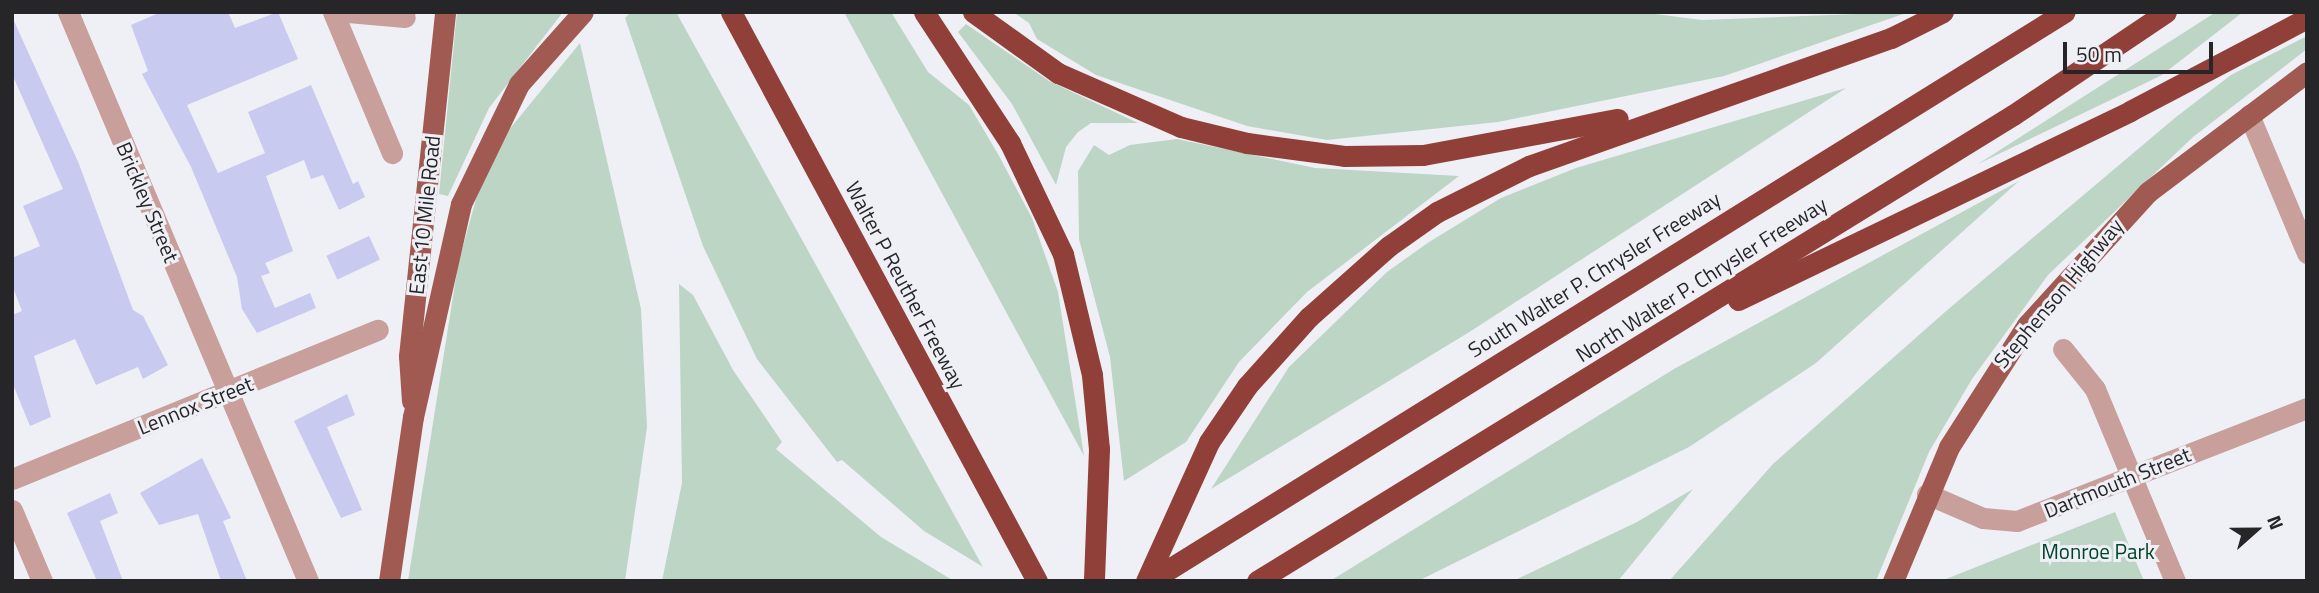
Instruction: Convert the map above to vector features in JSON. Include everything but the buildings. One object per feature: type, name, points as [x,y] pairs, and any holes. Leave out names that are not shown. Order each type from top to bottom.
[{"type":"highway","name":"Walter P Reuther Freeway","points":[[731,12],[1037,581]]},
{"type":"highway","points":[[924,12],[1010,143],[1063,254],[1091,375],[1099,449],[1094,581]]},
{"type":"highway","points":[[972,12],[1058,73],[1159,119],[1247,143],[1344,156],[1423,155],[1710,101]]},
{"type":"highway","points":[[1148,581],[1209,442],[1247,386],[1309,317],[1437,212],[1572,148],[1891,38],[1943,12]]},
{"type":"highway","name":"South Walter P. Chrysler Freeway","points":[[1148,581],[2065,12]]},
{"type":"highway","name":"North Walter P. Chrysler Freeway","points":[[1257,581],[1644,344],[2166,12]]},
{"type":"highway","points":[[1644,344],[2130,111],[2307,18]]},
{"type":"main road","name":"East 10 Mile Road","points":[[413,418],[409,356],[445,12]]},
{"type":"main road","points":[[389,581],[413,418],[477,160],[519,84],[583,12]]},
{"type":"main road","name":"Stephenson Highway","points":[[1893,581],[1927,494],[1990,376],[2068,274],[2148,192],[2307,72]]},
{"type":"street","name":"Brickley Street","points":[[68,12],[308,581]]},
{"type":"street","points":[[332,12],[392,153]]},
{"type":"street","points":[[348,12],[405,17]]},
{"type":"street","points":[[2249,115],[2307,254]]},
{"type":"street","name":"Lennox Street","points":[[12,479],[378,330]]},
{"type":"street","points":[[2063,349],[2095,389],[2175,581]]},
{"type":"street","name":"Dartmouth Street","points":[[1927,494],[1983,518],[2017,521],[2307,408]]},
{"type":"street","points":[[12,510],[42,581]]},
{"type":"green space","points":[[457,12],[563,12],[489,108],[448,196],[439,194]]},
{"type":"green space","points":[[631,12],[676,12],[983,567],[924,531],[842,460],[837,462],[757,359],[703,246],[625,18]]},
{"type":"green space","points":[[844,12],[891,12],[928,72],[969,105],[998,154],[1032,218],[1058,292],[1084,456]]},
{"type":"green space","points":[[1013,12],[1639,12],[1702,20],[1909,12],[1724,76],[1498,122],[1327,140],[1247,126],[1096,75],[1037,39],[1029,23]]},
{"type":"green space","points":[[2216,12],[2243,12],[2162,75],[1978,164]]},
{"type":"green space","points":[[966,24],[1049,81],[1138,123],[1091,123],[1078,132],[1066,147],[1056,185],[1012,104],[958,32]]},
{"type":"green space","points":[[2307,36],[2307,49],[2193,137],[2048,275],[1972,379],[1929,452],[1876,581],[1669,581],[1773,464],[1945,312],[2176,117],[2231,75]]},
{"type":"green space","points":[[580,43],[641,309],[647,427],[625,581],[408,581],[458,265],[476,199],[504,136]]},
{"type":"green space","points":[[1846,88],[1471,331],[1211,489],[1289,367],[1387,272],[1429,242],[1501,198],[1576,168]]},
{"type":"green space","points":[[1177,139],[1315,168],[1459,176],[1307,292],[1239,362],[1186,442],[1124,481],[1110,357],[1079,239],[1078,171],[1094,145],[1109,155],[1130,145]]},
{"type":"green space","points":[[2019,181],[1816,363],[1689,447],[1418,581],[1330,581],[1674,369]]},
{"type":"green space","points":[[679,284],[693,295],[733,370],[782,442],[776,449],[881,537],[954,581],[662,581],[682,483]]},
{"type":"green space","points":[[1693,489],[1618,581],[1513,581],[1637,522]]},
{"type":"green space","name":"Monroe Park","points":[[2115,512],[2144,581],[1941,581]]}]
